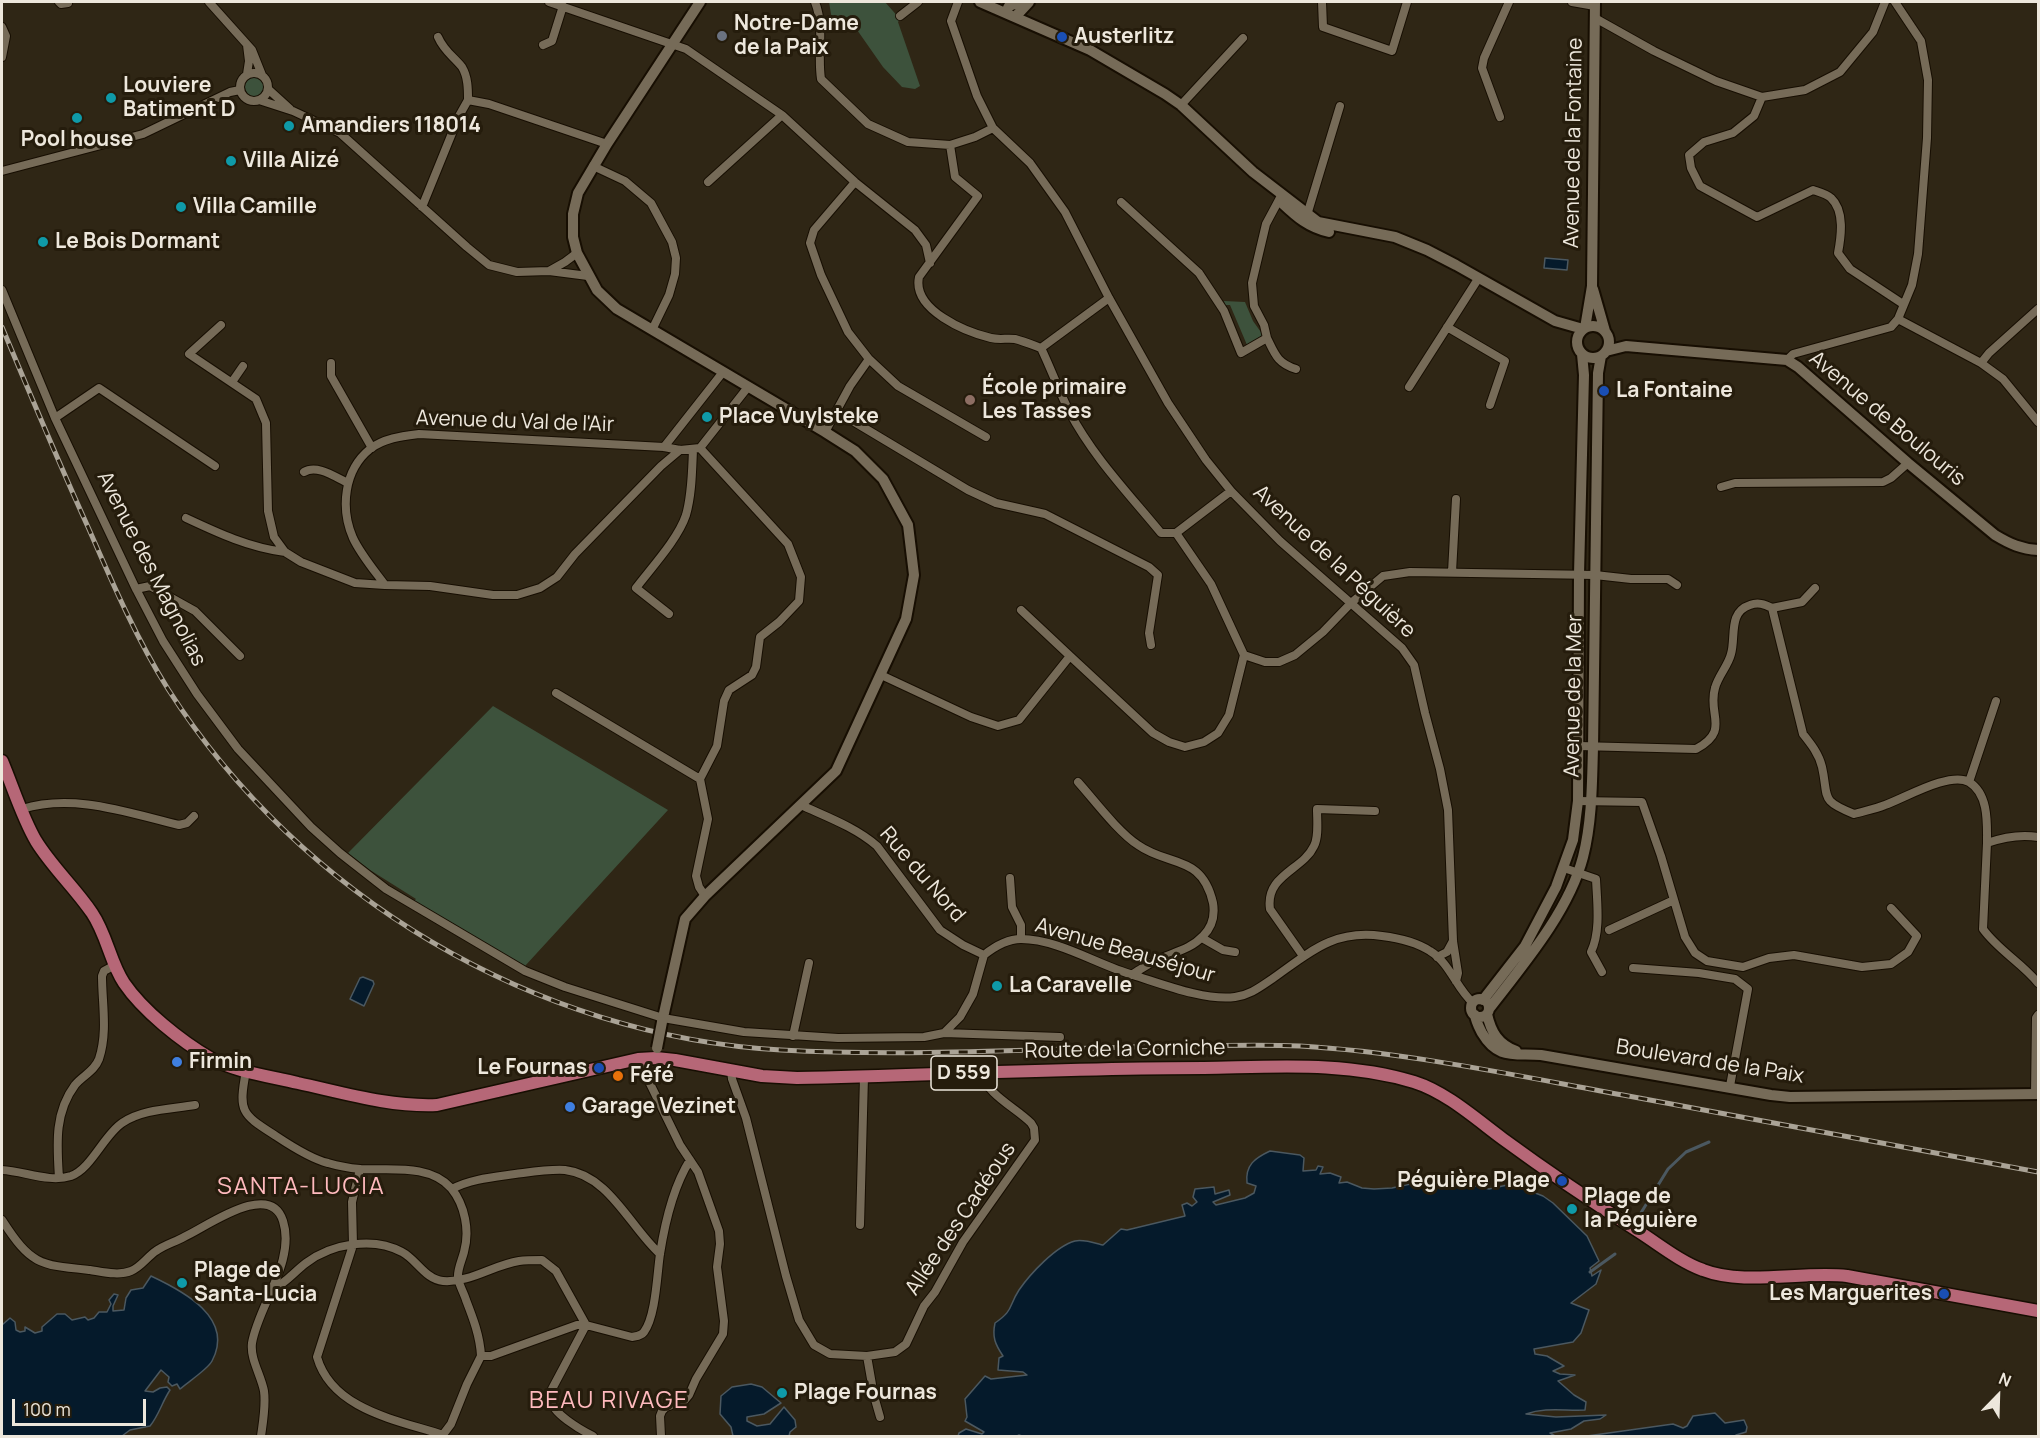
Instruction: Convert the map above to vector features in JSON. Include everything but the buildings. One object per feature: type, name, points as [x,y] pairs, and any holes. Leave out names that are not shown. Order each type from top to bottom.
[{"type":"main road","name":"Route de la Corniche","points":[[2,761],[35,839],[91,911],[102,930],[124,983],[141,1003],[186,1042],[212,1058],[246,1071],[389,1103],[420,1106],[437,1105],[656,1053],[762,1076],[797,1078],[981,1072],[1317,1067],[1348,1069],[1417,1083],[1452,1103],[1562,1181],[1701,1270],[1742,1276],[1835,1275],[2038,1311]]},
{"type":"street","points":[[59,2],[68,3]]},
{"type":"street","points":[[209,2],[241,36],[257,58],[268,89],[265,96],[259,100]]},
{"type":"street","points":[[549,2],[686,49],[782,116],[855,182],[915,230],[926,245],[930,263]]},
{"type":"street","points":[[656,1053],[685,919],[705,896],[836,771],[906,619],[914,575],[908,525],[883,479],[855,451],[617,309],[597,290],[577,253],[573,237],[573,214],[578,193],[607,144],[700,2]]},
{"type":"street","points":[[815,2],[822,33],[821,79],[868,124],[908,142],[950,145],[993,128]]},
{"type":"street","points":[[900,16],[918,2]]},
{"type":"street","name":"Avenue de la Péguière","points":[[958,2],[951,21],[977,96],[993,128],[1030,163],[1065,212],[1109,298],[1168,403],[1206,460],[1231,491],[1280,540],[1402,648],[1414,665],[1448,810],[1453,941],[1458,973],[1456,981]]},
{"type":"street","points":[[981,2],[1090,50],[1180,105],[1304,223],[1313,228],[1412,244]]},
{"type":"street","points":[[1011,14],[1009,6],[1015,2]]},
{"type":"street","points":[[1011,14],[1029,2]]},
{"type":"street","points":[[1322,2],[1323,27],[1392,51],[1407,2]]},
{"type":"street","points":[[1500,117],[1482,68],[1484,58],[1509,2]]},
{"type":"street","points":[[1572,2],[1595,4]]},
{"type":"street","points":[[1595,18],[1654,51],[1716,81],[1762,97],[1805,90],[1840,72],[1873,32],[1885,2]]},
{"type":"street","points":[[1787,360],[1793,354],[1892,327],[1898,319],[1912,285],[1918,254],[1927,138],[1928,80],[1922,41],[1895,2]]},
{"type":"street","name":"Avenue de la Fontaine","points":[[1584,328],[1592,286],[1595,4]]},
{"type":"street","points":[[543,45],[552,41],[563,6]]},
{"type":"street","points":[[2,27],[6,36],[2,57]]},
{"type":"street","points":[[422,207],[459,116],[468,100],[468,83],[463,68],[444,49],[438,37]]},
{"type":"street","points":[[1180,105],[1243,38]]},
{"type":"street","points":[[247,45],[249,61],[247,74],[241,81],[242,94],[249,100],[259,100],[293,111],[340,133],[489,264],[517,272],[549,271],[588,276]]},
{"type":"street","points":[[247,74],[255,72],[262,75]]},
{"type":"street","points":[[268,89],[293,111]]},
{"type":"street","points":[[2,171],[143,134],[230,92],[240,90]]},
{"type":"street","points":[[1762,97],[1754,116],[1733,133],[1704,142],[1689,155],[1691,168],[1700,186],[1757,217],[1813,190],[1830,197],[1838,209],[1841,232],[1838,254],[1850,269],[1903,304]]},
{"type":"street","points":[[468,100],[489,104],[607,144]]},
{"type":"street","points":[[1306,215],[1340,106]]},
{"type":"street","points":[[708,182],[782,116]]},
{"type":"street","points":[[950,145],[955,177],[978,196],[919,277],[918,284],[923,297],[934,311],[954,324],[993,339],[1015,339],[1041,348],[1070,411],[1110,473],[1161,533],[1176,533],[1231,491]]},
{"type":"street","points":[[593,166],[625,181],[651,203],[672,242],[676,258],[675,274],[669,295],[652,330]]},
{"type":"street","points":[[855,182],[814,230],[810,243],[821,275],[848,332],[869,359],[898,386],[986,437]]},
{"type":"street","points":[[1280,198],[1322,224],[1395,237],[1456,265],[1555,321],[1576,341],[1582,354],[1591,358],[1604,354],[1609,344],[1607,334],[1596,326],[1584,328],[1555,321]]},
{"type":"street","points":[[1280,198],[1266,224],[1252,283],[1254,306],[1279,361],[1296,369]]},
{"type":"street","points":[[1121,202],[1199,273],[1224,311],[1241,353],[1267,338]]},
{"type":"street","points":[[549,271],[577,253]]},
{"type":"street","points":[[1409,387],[1478,279]]},
{"type":"street","name":"Avenue de la Fontaine","points":[[1592,286],[1607,334]]},
{"type":"street","name":"Avenue des Magnolias","points":[[2,290],[55,418],[136,589],[163,641],[197,694],[238,749],[304,820],[348,860],[386,888],[525,972],[662,1020]]},
{"type":"street","points":[[1041,348],[1109,298]]},
{"type":"street","points":[[1981,363],[2038,309]]},
{"type":"street","points":[[1898,319],[1981,363],[2003,380],[2038,422]]},
{"type":"street","points":[[221,325],[189,354],[256,399],[266,423],[268,511],[274,537],[285,552]]},
{"type":"street","points":[[1447,327],[1504,361],[1490,405]]},
{"type":"street","points":[[1576,341],[1584,328]]},
{"type":"street","name":"Avenue de Boulouris","points":[[1607,334],[1626,346]]},
{"type":"street","name":"Avenue de Boulouris","points":[[1604,354],[1626,346],[1787,360],[1995,535],[2023,549],[2038,550]]},
{"type":"street","name":"Avenue de la Mer","points":[[1483,1006],[1525,946],[1564,868],[1573,840],[1578,801],[1579,574],[1584,375],[1582,354]]},
{"type":"street","name":"Avenue de la Mer","points":[[1483,1006],[1554,920],[1578,873],[1584,855],[1591,803],[1593,747],[1598,374],[1604,354]]},
{"type":"street","points":[[825,432],[850,386],[869,359]]},
{"type":"street","points":[[331,363],[331,376],[372,448]]},
{"type":"street","points":[[232,382],[243,366]]},
{"type":"street","points":[[705,896],[696,876],[708,819],[700,779],[717,746],[724,701],[729,690],[752,675],[756,667],[760,637],[799,602],[801,577],[788,544],[696,449],[680,450],[664,447],[723,372]]},
{"type":"street","points":[[669,614],[636,588],[674,537],[685,516],[692,485],[696,449],[748,387]]},
{"type":"street","points":[[55,418],[99,388],[214,466]]},
{"type":"street","points":[[836,411],[968,490],[996,503],[1045,514],[1149,567],[1158,575],[1149,633],[1151,645]]},
{"type":"street","name":"Avenue du Val de l'Air","points":[[385,585],[367,562],[353,538],[346,510],[346,488],[356,463],[372,448],[394,438],[419,434],[664,447]]},
{"type":"street","points":[[186,518],[220,534],[262,549],[285,552],[302,562],[355,583],[430,586],[493,595],[518,594],[540,588],[557,577],[583,546],[680,450]]},
{"type":"street","points":[[1721,487],[1735,483],[1884,482],[1908,463]]},
{"type":"street","points":[[304,472],[307,469],[316,469],[348,483]]},
{"type":"street","points":[[1452,572],[1456,499]]},
{"type":"street","points":[[1021,610],[1153,733],[1169,742],[1185,747],[1204,742],[1218,733],[1229,715],[1244,655],[1211,584],[1176,533]]},
{"type":"street","points":[[1244,655],[1265,662],[1280,662],[1295,655],[1383,576],[1410,572],[1579,574],[1631,579],[1668,579],[1677,585]]},
{"type":"street","points":[[136,589],[150,586],[195,611],[240,656]]},
{"type":"street","points":[[1579,746],[1696,749],[1708,743],[1714,734],[1716,722],[1713,695],[1715,685],[1731,653],[1734,622],[1738,613],[1745,606],[1756,602],[1772,608],[1802,602],[1815,588]]},
{"type":"street","points":[[1772,608],[1803,734],[1815,749],[1822,767],[1825,795],[1833,804],[1854,814],[1885,806],[1933,785],[1954,779],[1969,782],[1980,795],[1987,816],[1983,929],[1991,940],[2038,983]]},
{"type":"street","points":[[881,675],[971,717],[998,726],[1019,720],[1070,656]]},
{"type":"street","points":[[556,693],[700,779]]},
{"type":"street","points":[[1969,782],[1996,701]]},
{"type":"street","points":[[1078,782],[1137,845],[1157,855],[1185,863],[1201,875],[1209,890],[1213,915],[1209,929],[1202,938],[1182,951],[1158,959],[1131,975]]},
{"type":"street","points":[[1578,801],[1642,802],[1685,937],[1695,953],[1707,961],[1743,967],[1768,958],[1794,955],[1862,967],[1891,964],[1908,952],[1917,936],[1891,908]]},
{"type":"street","points":[[22,809],[37,804],[94,804],[179,825],[187,823],[194,816]]},
{"type":"street","name":"Rue du Nord","points":[[801,805],[869,839],[877,846],[940,930],[984,955]]},
{"type":"street","points":[[1303,956],[1270,909],[1269,902],[1272,892],[1285,873],[1316,844],[1317,809],[1375,811]]},
{"type":"street","points":[[1987,843],[2004,837],[2025,835],[2038,837]]},
{"type":"street","points":[[1564,868],[1596,879],[1597,913],[1594,945],[1591,952],[1602,972]]},
{"type":"street","points":[[1010,878],[1012,907],[1021,925],[1021,939]]},
{"type":"street","points":[[1609,930],[1674,900]]},
{"type":"street","name":"Avenue Beauséjour","points":[[984,955],[1010,940],[1021,939],[1053,945],[1131,975],[1209,996],[1234,997],[1253,992],[1316,947],[1345,936],[1371,934],[1416,944],[1431,951],[1456,981]]},
{"type":"street","points":[[1202,938],[1223,950],[1235,952]]},
{"type":"street","points":[[1437,957],[1447,952],[1453,941]]},
{"type":"street","points":[[944,1033],[960,1017],[974,994],[984,955]]},
{"type":"street","points":[[793,1036],[809,963]]},
{"type":"street","points":[[59,1178],[58,1120],[65,1099],[77,1083],[94,1069],[98,1061],[104,1014],[102,976],[104,971],[115,965]]},
{"type":"street","points":[[1633,968],[1735,979],[1748,989],[1730,1086]]},
{"type":"street","points":[[1456,981],[1483,1006]]},
{"type":"street","name":"Boulevard de la Paix","points":[[1521,1053],[1509,1048],[1494,1035],[1483,1006],[1472,1011],[1489,1044],[1495,1050],[1506,1053],[1541,1054],[1790,1097],[2037,1094]]},
{"type":"street","points":[[2037,1094],[2036,1018],[2038,1015]]},
{"type":"street","points":[[662,1020],[744,1032],[838,1038],[924,1037],[944,1033],[1060,1037]]},
{"type":"street","points":[[638,1059],[680,1145],[698,1172],[719,1231],[718,1278],[724,1328],[721,1338],[689,1395],[684,1401],[666,1407],[662,1411],[660,1416],[661,1437]]},
{"type":"street","name":"Allée des Cadéous","points":[[731,1070],[746,1118],[786,1276],[802,1327],[814,1345],[830,1354],[867,1356],[895,1352],[906,1344],[924,1306],[935,1292],[963,1242],[1035,1140],[1031,1123],[1000,1098],[983,1080],[981,1072]]},
{"type":"street","points":[[246,1071],[242,1089],[243,1109],[249,1119],[288,1143],[325,1163],[360,1169],[391,1168],[415,1171],[429,1174],[452,1189],[465,1215],[467,1235],[458,1280],[481,1343],[481,1356],[467,1384],[452,1424],[442,1436],[380,1416],[358,1406],[332,1385],[321,1369],[317,1357],[353,1245],[352,1203],[360,1169]]},
{"type":"street","points":[[860,1225],[864,1077]]},
{"type":"street","points":[[2,1170],[59,1178],[70,1176],[79,1172],[123,1122],[146,1114],[195,1105]]},
{"type":"street","points":[[481,1356],[491,1356],[577,1325],[586,1325],[632,1337],[639,1336],[645,1331],[651,1314],[660,1254],[674,1195],[690,1160]]},
{"type":"street","points":[[452,1189],[459,1185],[536,1171],[576,1172],[593,1181],[608,1193],[648,1244],[660,1254]]},
{"type":"street","points":[[2,1220],[24,1251],[40,1263],[117,1273],[131,1271],[156,1251],[227,1214],[261,1204],[278,1211],[283,1219],[285,1231],[284,1248],[273,1289],[252,1343],[263,1389],[261,1437]]},
{"type":"street","points":[[273,1289],[283,1284],[307,1263],[332,1249],[353,1245],[376,1244],[393,1247],[405,1253],[435,1280],[444,1281],[481,1275],[517,1261],[542,1260],[556,1271],[586,1325]]},
{"type":"street","points":[[586,1325],[552,1389],[550,1398],[552,1406],[561,1415],[593,1437]]},
{"type":"street","points":[[867,1356],[880,1417]]},
{"type":"green space","points":[[829,2],[885,2],[900,19],[898,22],[920,86],[915,89],[902,87],[883,67],[848,17],[832,20]]},
{"type":"green space","points":[[255,77],[262,80],[265,87],[262,94],[255,97],[248,94],[245,87],[248,80]]},
{"type":"green space","points":[[1224,301],[1245,302],[1253,321],[1263,335],[1247,345],[1230,305],[1225,305]]},
{"type":"green space","points":[[493,706],[668,810],[525,966],[510,960],[414,901],[416,899],[348,853]]},
{"type":"water","points":[[1545,258],[1568,260],[1567,270],[1544,268]]},
{"type":"water","points":[[360,978],[373,981],[374,984],[364,1006],[350,999]]},
{"type":"water","points":[[1270,1151],[1300,1155],[1304,1158],[1303,1171],[1316,1170],[1318,1166],[1323,1167],[1320,1174],[1330,1173],[1341,1177],[1339,1183],[1347,1182],[1362,1188],[1392,1188],[1424,1181],[1450,1185],[1468,1184],[1489,1189],[1512,1184],[1543,1196],[1553,1203],[1587,1236],[1599,1261],[1590,1268],[1592,1276],[1601,1270],[1596,1284],[1571,1303],[1589,1310],[1581,1333],[1573,1342],[1534,1349],[1535,1354],[1547,1356],[1564,1366],[1553,1371],[1575,1375],[1558,1381],[1586,1402],[1585,1410],[1548,1410],[1526,1414],[1556,1417],[1606,1415],[1600,1419],[1584,1421],[1571,1429],[1550,1433],[1555,1436],[958,1436],[966,1429],[982,1434],[984,1432],[965,1421],[967,1417],[965,1399],[985,1376],[991,1379],[1027,1375],[1023,1372],[998,1370],[999,1358],[1003,1356],[995,1340],[994,1328],[995,1323],[1008,1311],[1024,1284],[1044,1261],[1075,1241],[1103,1245],[1121,1229],[1127,1230],[1185,1216],[1182,1205],[1187,1203],[1192,1206],[1197,1202],[1193,1197],[1195,1189],[1214,1187],[1215,1194],[1229,1190],[1230,1195],[1213,1202],[1216,1205],[1245,1198],[1254,1193],[1256,1186],[1247,1183],[1249,1167],[1256,1159]]},
{"type":"water","points":[[151,1276],[190,1298],[211,1319],[217,1332],[217,1346],[210,1364],[180,1389],[177,1384],[172,1386],[168,1382],[169,1377],[161,1370],[145,1391],[153,1392],[167,1387],[170,1390],[156,1417],[150,1426],[130,1430],[122,1436],[2,1436],[2,1325],[10,1318],[15,1322],[16,1330],[25,1331],[25,1327],[35,1333],[42,1331],[42,1327],[57,1314],[65,1314],[72,1320],[85,1317],[88,1320],[94,1318],[99,1312],[107,1312],[111,1304],[109,1300],[114,1294],[118,1295],[113,1311],[124,1310],[126,1298],[131,1290],[143,1288]]},
{"type":"water","points":[[751,1384],[762,1387],[781,1403],[764,1414],[747,1417],[747,1421],[757,1426],[770,1424],[784,1407],[795,1420],[796,1427],[789,1436],[733,1436],[731,1427],[720,1414],[721,1396],[732,1387]]},
{"type":"water","points":[[1715,1413],[1725,1423],[1744,1420],[1747,1427],[1746,1432],[1736,1435],[1738,1436],[1587,1436],[1673,1424],[1683,1428],[1693,1416]]},
{"type":"waterway","points":[[1639,1216],[1668,1169],[1686,1152],[1709,1142]]},
{"type":"waterway","points":[[1590,1272],[1615,1254]]},
{"type":"railway","points":[[2,327],[115,589],[135,630],[168,689],[222,763],[285,831],[355,890],[432,942],[514,984],[600,1017],[689,1039],[781,1050],[926,1053],[1267,1045],[1340,1049],[1421,1059],[1503,1073],[2038,1172]]},
{"type":"place","name":"Notre-Dame de la Paix","points":[[722,36]]},
{"type":"place","name":"Austerlitz","points":[[1062,37]]},
{"type":"place","name":"Louviere Batiment D","points":[[111,98]]},
{"type":"place","name":"Pool house","points":[[77,118]]},
{"type":"place","name":"Amandiers 118014","points":[[289,126]]},
{"type":"place","name":"Villa Alizé","points":[[231,161]]},
{"type":"place","name":"Villa Camille","points":[[181,207]]},
{"type":"place","name":"Le Bois Dormant","points":[[43,242]]},
{"type":"place","name":"La Fontaine","points":[[1604,391]]},
{"type":"place","name":"École primaire Les Tasses","points":[[970,400]]},
{"type":"place","name":"Place Vuylsteke","points":[[707,417]]},
{"type":"place","name":"La Caravelle","points":[[997,986]]},
{"type":"place","name":"Firmin","points":[[177,1062]]},
{"type":"place","name":"Le Fournas","points":[[599,1068]]},
{"type":"place","name":"Féfé","points":[[618,1076]]},
{"type":"place","name":"Garage Vezinet","points":[[570,1107]]},
{"type":"place","name":"Péguière Plage","points":[[1562,1181]]},
{"type":"place","name":"Plage de la Péguière","points":[[1572,1209]]},
{"type":"place","name":"Plage de Santa-Lucia","points":[[182,1283]]},
{"type":"place","name":"Les Marguerites","points":[[1944,1294]]},
{"type":"place","name":"Plage Fournas","points":[[782,1393]]},
{"type":"district","name":"SANTA-LUCIA","points":[[301,1187]]},
{"type":"district","name":"BEAU RIVAGE","points":[[609,1401]]}]
